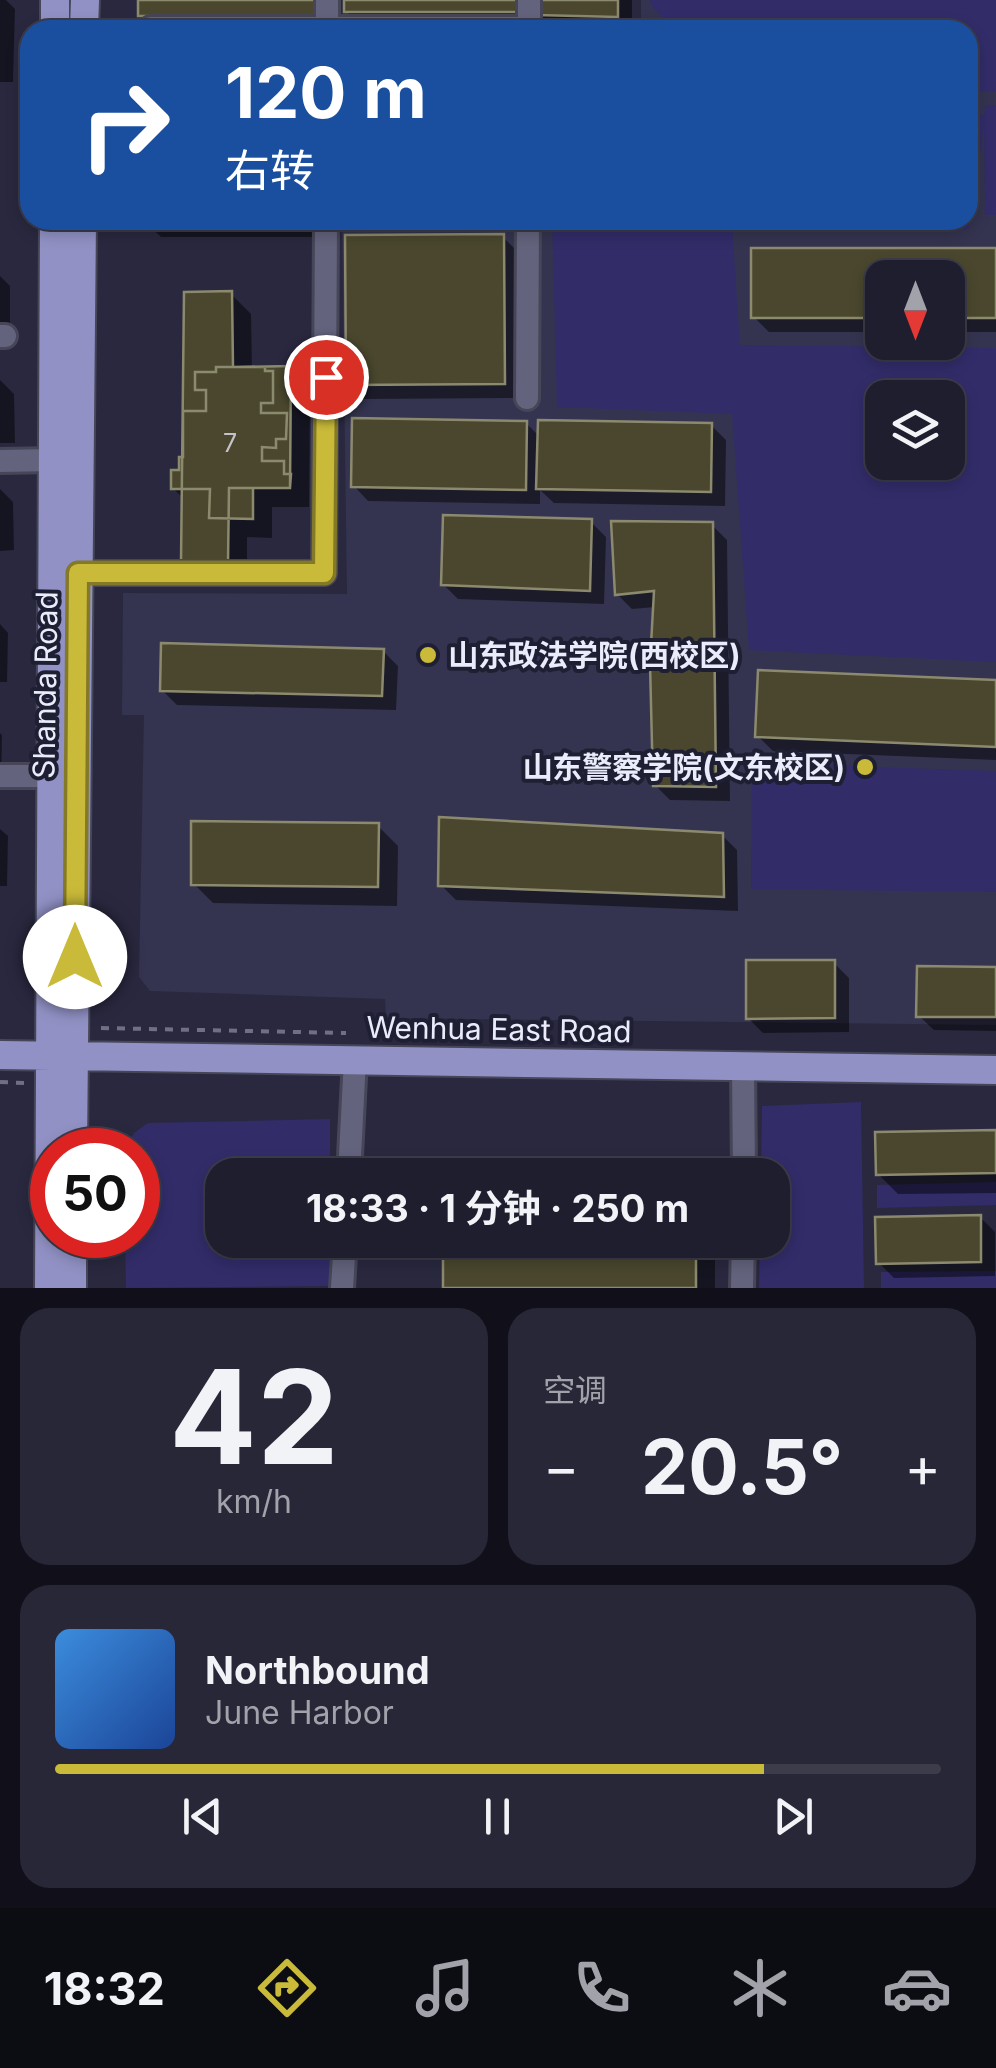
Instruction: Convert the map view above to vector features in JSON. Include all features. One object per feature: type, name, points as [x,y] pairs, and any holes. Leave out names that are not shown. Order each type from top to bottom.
[{"type":"main road","name":"Shanda Road","points":[[54,230],[52,776],[62,1056],[70,1128]]},
{"type":"main road","name":"Shanda Road","points":[[49,1288],[62,1056],[78,573],[82,230]]},
{"type":"main road","name":"Wenhua East Road","points":[[0,1056],[996,1070]]},
{"type":"main road","points":[[72,1258],[72,1288]]},
{"type":"street","points":[[78,573],[324,573],[326,230]]},
{"type":"street","points":[[528,230],[528,398]]},
{"type":"street","points":[[0,461],[54,460]]},
{"type":"street","points":[[0,776],[52,776]]},
{"type":"street","points":[[350,1158],[354,1059]]},
{"type":"street","points":[[743,1066],[744,1158]]},
{"type":"street","points":[[342,1288],[344,1258]]},
{"type":"street","points":[[742,1288],[743,1258]]},
{"type":"shaded area","points":[[641,0],[996,0],[996,1025],[386,1018],[385,999],[150,991],[139,977],[144,715],[122,715],[123,593],[347,594],[342,230],[978,230],[978,20],[641,20]]},
{"type":"shaded area","points":[[650,0],[996,0],[996,92],[978,92],[978,20],[665,20]]},
{"type":"shaded area","points":[[985,105],[996,105],[996,215],[985,215],[984,125],[978,167],[978,115],[984,115]]},
{"type":"shaded area","points":[[552,230],[732,230],[740,345],[865,346],[865,360],[965,360],[965,348],[996,348],[996,662],[749,650],[732,414],[557,407]]},
{"type":"shaded area","points":[[752,763],[996,771],[996,892],[751,889]]},
{"type":"shaded area","points":[[861,1102],[864,1288],[759,1288],[760,1258],[790,1258],[790,1158],[761,1158],[762,1106]]},
{"type":"shaded area","points":[[330,1119],[330,1158],[205,1158],[205,1258],[330,1258],[330,1286],[126,1288],[125,1258],[160,1258],[160,1128],[141,1128],[148,1123]]},
{"type":"shaded area","points":[[996,1182],[996,1205],[877,1208],[877,1185]]},
{"type":"shaded area","points":[[996,1271],[996,1288],[881,1288],[881,1272]]},
{"type":"building","points":[[138,0],[321,0],[322,16],[138,16]]},
{"type":"building","points":[[344,0],[527,0],[527,12],[344,12]]},
{"type":"building","points":[[537,0],[618,0],[618,17],[536,15]]},
{"type":"building","points":[[504,234],[505,384],[346,385],[345,235]]},
{"type":"building","points":[[751,248],[996,248],[996,318],[965,318],[965,260],[865,260],[865,318],[751,318]]},
{"type":"building","points":[[232,291],[233,367],[291,366],[290,488],[229,488],[228,563],[181,562],[184,292]]},
{"type":"building","points":[[216,367],[265,367],[265,371],[273,371],[273,403],[261,403],[261,413],[287,413],[286,439],[276,439],[276,448],[262,447],[262,461],[284,461],[284,474],[291,474],[290,488],[253,488],[253,519],[209,518],[210,489],[171,489],[171,470],[179,470],[179,457],[183,457],[183,411],[206,411],[206,390],[195,390],[195,372],[216,372]]},
{"type":"building","points":[[352,418],[527,421],[526,490],[351,487]]},
{"type":"building","points":[[538,420],[712,423],[711,492],[536,489]]},
{"type":"building","points":[[443,515],[592,519],[590,591],[441,585]]},
{"type":"building","points":[[611,521],[713,522],[716,787],[653,786],[650,663],[654,591],[615,595]]},
{"type":"building","points":[[161,643],[384,649],[382,696],[160,691]]},
{"type":"building","points":[[758,670],[996,680],[996,747],[755,737]]},
{"type":"building","points":[[439,817],[723,833],[724,897],[438,886]]},
{"type":"building","points":[[191,821],[379,823],[378,887],[191,885]]},
{"type":"building","points":[[746,960],[835,960],[835,1018],[746,1019]]},
{"type":"building","points":[[917,966],[996,967],[996,1017],[916,1017]]},
{"type":"building","points":[[996,1130],[996,1173],[876,1175],[875,1132]]},
{"type":"building","points":[[981,1215],[981,1262],[876,1264],[875,1217]]},
{"type":"building","points":[[443,1258],[696,1258],[696,1288],[443,1288]]},
{"type":"place","name":"山东政法学院(西校区)","points":[[428,655]]},
{"type":"place","name":"山东警察学院(文东校区)","points":[[865,767]]},
{"type":"route","points":[[75,957],[78,573],[324,573],[326,377]]}]
